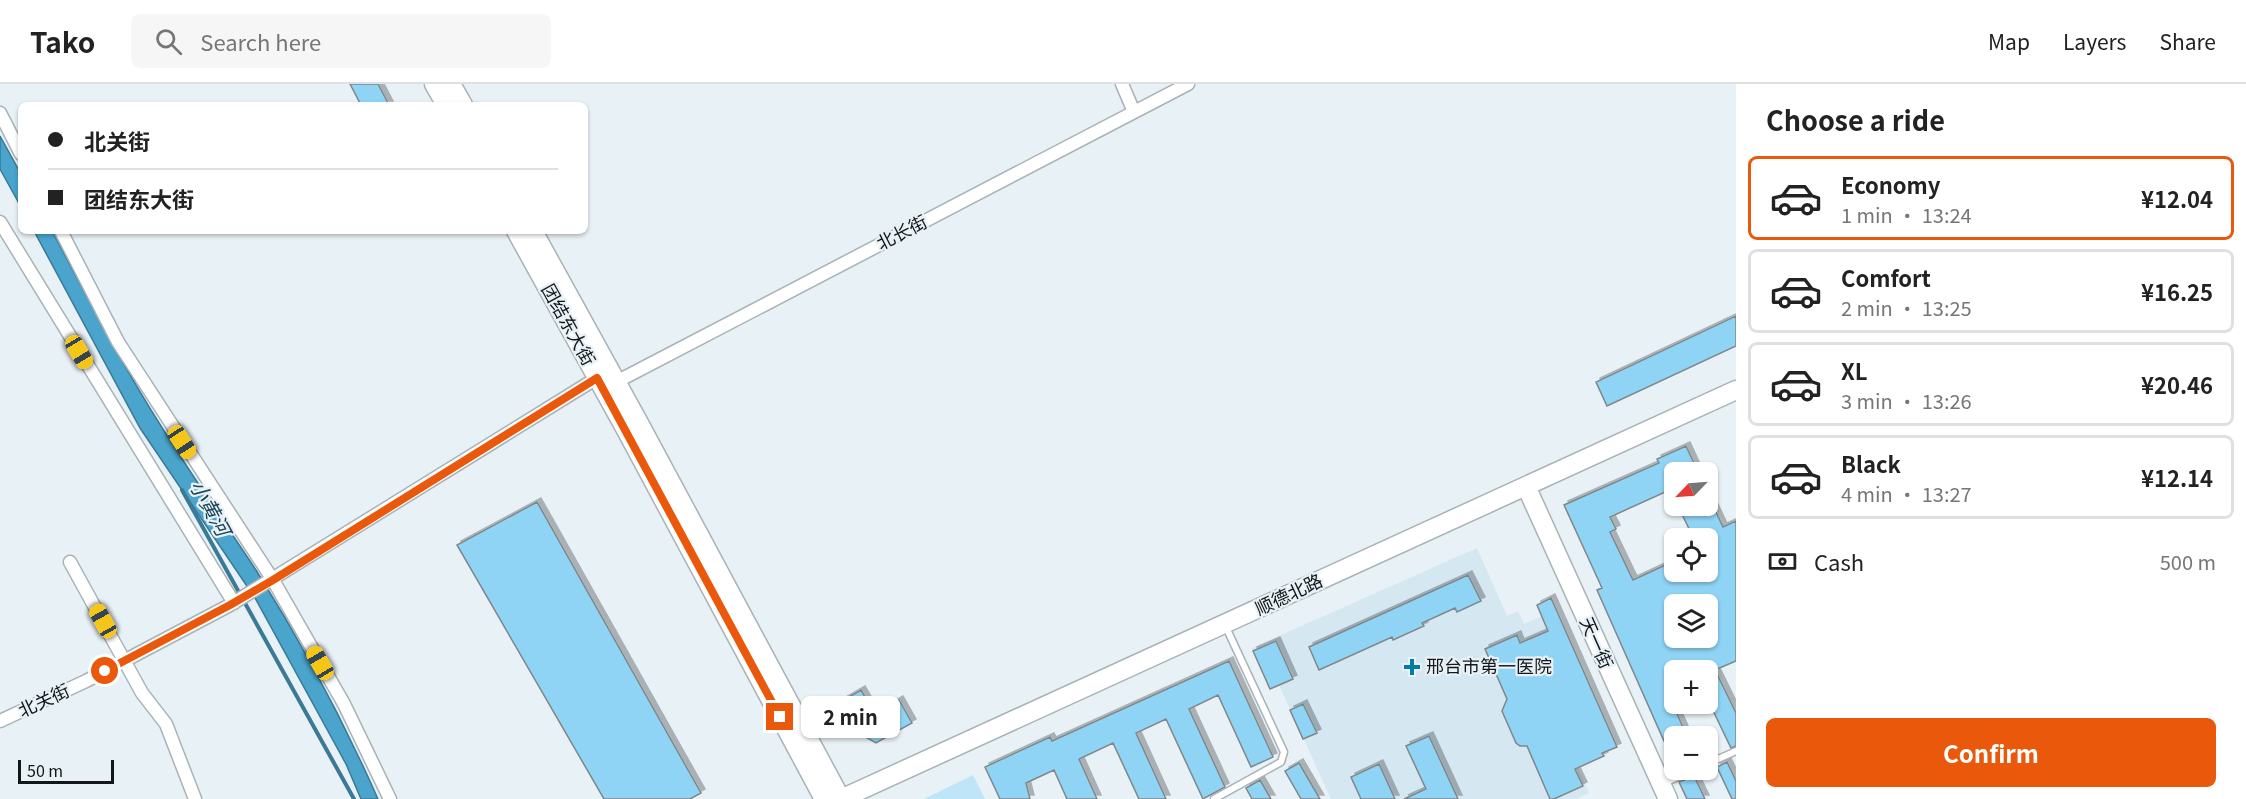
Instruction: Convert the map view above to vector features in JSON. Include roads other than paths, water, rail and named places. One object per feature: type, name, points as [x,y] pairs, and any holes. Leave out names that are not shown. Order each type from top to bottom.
[{"type":"main road","points":[[434,84],[444,102]]},
{"type":"main road","points":[[451,84],[461,102]]},
{"type":"main road","name":"团结东大街","points":[[518,234],[824,799]]},
{"type":"main road","name":"团结东大街","points":[[535,234],[841,799]]},
{"type":"main road","name":"顺德北路","points":[[841,799],[1736,390]]},
{"type":"main road","name":"天一街","points":[[1526,486],[1664,791]]},
{"type":"street","points":[[1122,84],[1134,112]]},
{"type":"street","name":"北长街","points":[[616,381],[1188,84]]},
{"type":"street","points":[[0,113],[18,148]]},
{"type":"street","points":[[0,222],[4,237],[234,603]]},
{"type":"street","points":[[63,234],[118,342],[273,580],[344,704],[390,799]]},
{"type":"street","name":"北关街","points":[[0,721],[125,660],[234,603],[597,378]]},
{"type":"street","points":[[70,562],[142,693],[166,724],[195,799]]},
{"type":"lane","points":[[1214,799],[1281,762],[1284,752],[1225,624]]},
{"type":"lane","points":[[1718,759],[1736,751]]},
{"type":"lane","points":[[1664,791],[1680,780]]},
{"type":"water","points":[[0,136],[18,169],[18,202],[0,169]]},
{"type":"water","points":[[36,234],[54,234],[146,402],[290,625],[336,711],[378,799],[361,799],[346,764],[255,598],[140,428]]},
{"type":"waterway","name":"小黄河","points":[[182,490],[354,799]]},
{"type":"place","name":"邢台市第一医院","points":[[1412,667]]}]
